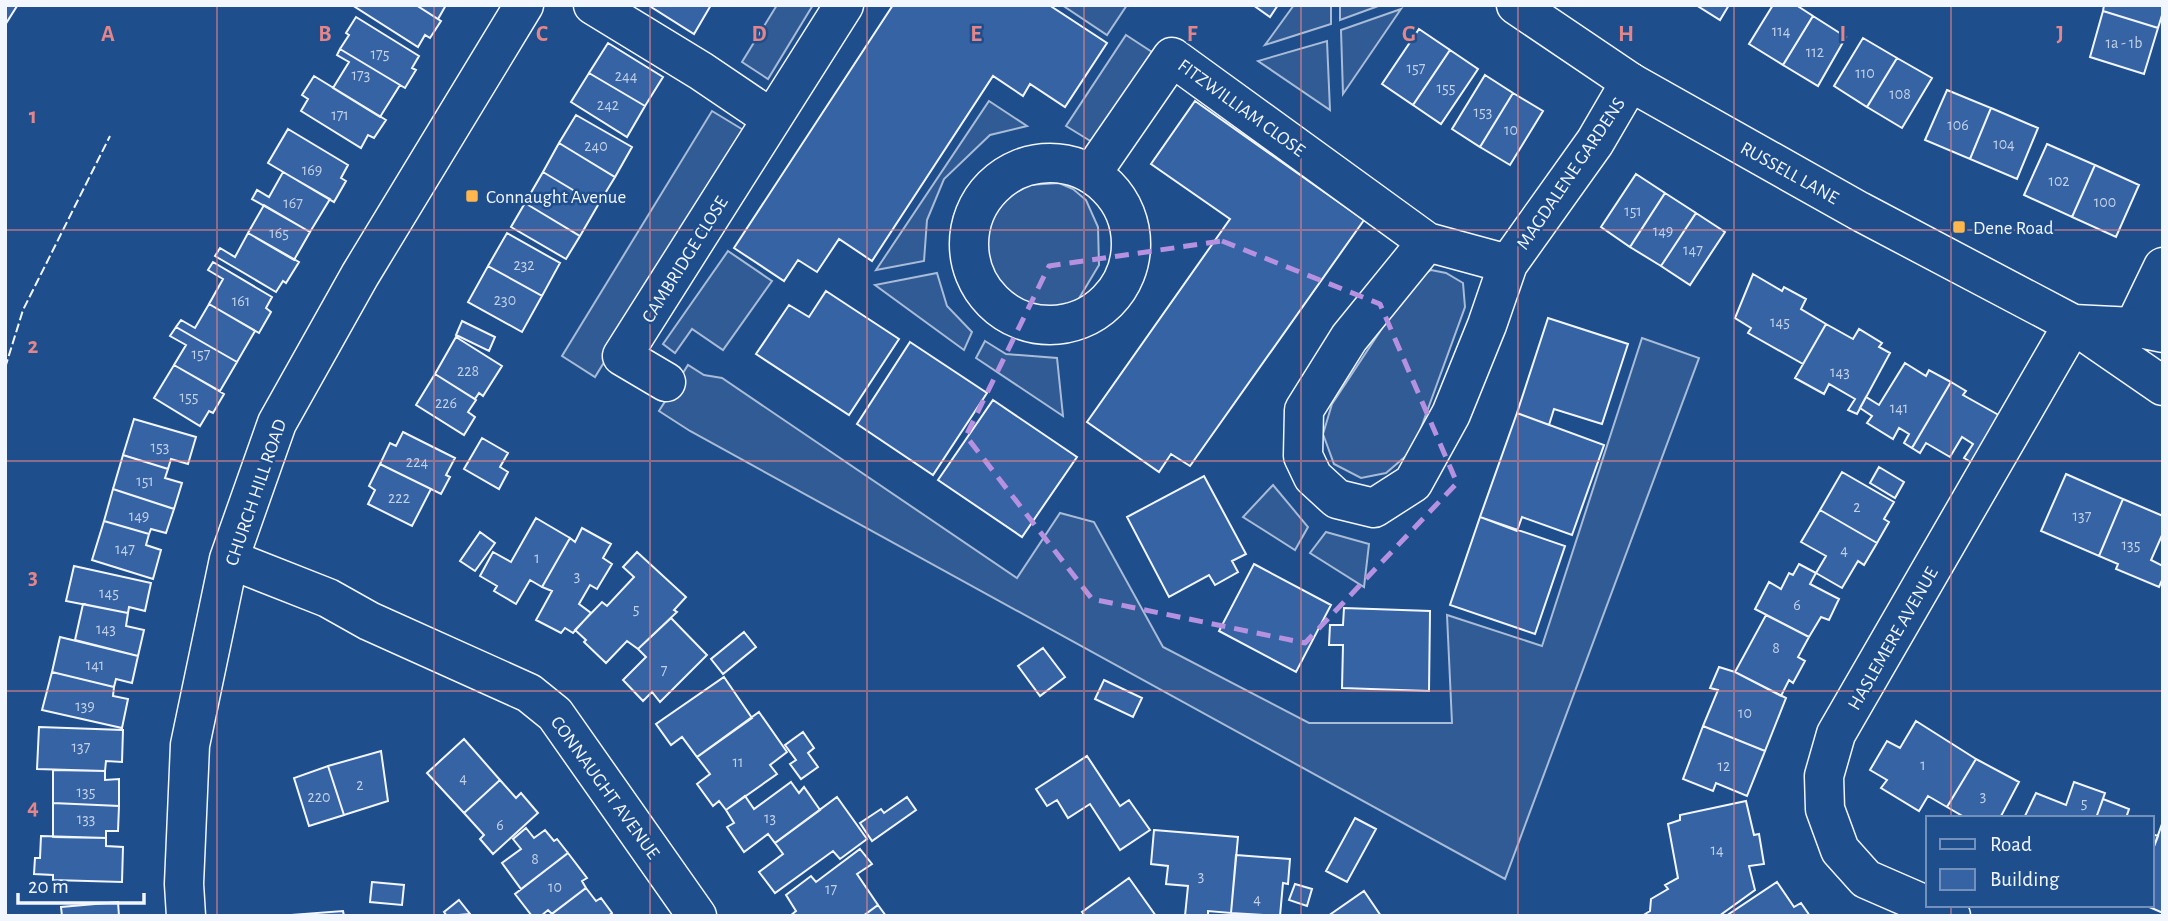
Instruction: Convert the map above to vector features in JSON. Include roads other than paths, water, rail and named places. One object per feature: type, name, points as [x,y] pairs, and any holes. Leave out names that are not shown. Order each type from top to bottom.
[{"type":"street","name":"CHURCH HILL ROAD","points":[[187,916],[184,884],[190,745],[229,559],[277,423],[360,275],[524,5]]},
{"type":"street","points":[[593,5],[701,71],[772,119]]},
{"type":"street","name":"CAMBRIDGE CLOSE","points":[[666,382],[622,356],[844,5]]},
{"type":"street","name":"RUSSELL LANE","points":[[1516,5],[1630,82],[1860,211],[2073,324],[2163,386]]},
{"type":"street","name":"FITZWILLIAM CLOSE","points":[[1092,173],[1172,57],[1427,242]]},
{"type":"street","name":"MAGDALENE GARDENS","points":[[1508,264],[1427,242],[1349,338],[1304,410],[1303,456],[1313,477],[1338,499],[1374,508],[1413,483],[1451,414],[1508,264],[1595,142],[1630,82]]},
{"type":"street","points":[[1039,163],[1065,163],[1092,173],[1109,187],[1125,210],[1132,251],[1125,278],[1113,297],[1091,315],[1065,324],[1041,325],[1013,317],[1000,309],[981,288],[970,265],[968,240],[975,210],[992,186],[1012,171],[1039,163]]},
{"type":"street","points":[[2148,330],[2163,267]]},
{"type":"street","name":"RUSSELL LANE","points":[[2073,324],[2148,330]]},
{"type":"street","name":"HASLEMERE AVENUE","points":[[1926,905],[1866,879],[1840,850],[1825,809],[1824,776],[1836,734],[2073,324]]},
{"type":"street","name":"CONNAUGHT AVENUE","points":[[229,559],[328,598],[369,621],[529,693],[555,714],[697,916]]},
{"type":"street","name":"HASLEMERE AVENUE","points":[[1930,907],[1951,916]]},
{"type":"place","name":"Connaught Avenue","points":[[472,196]]},
{"type":"place","name":"Dene Road","points":[[1959,227]]}]
